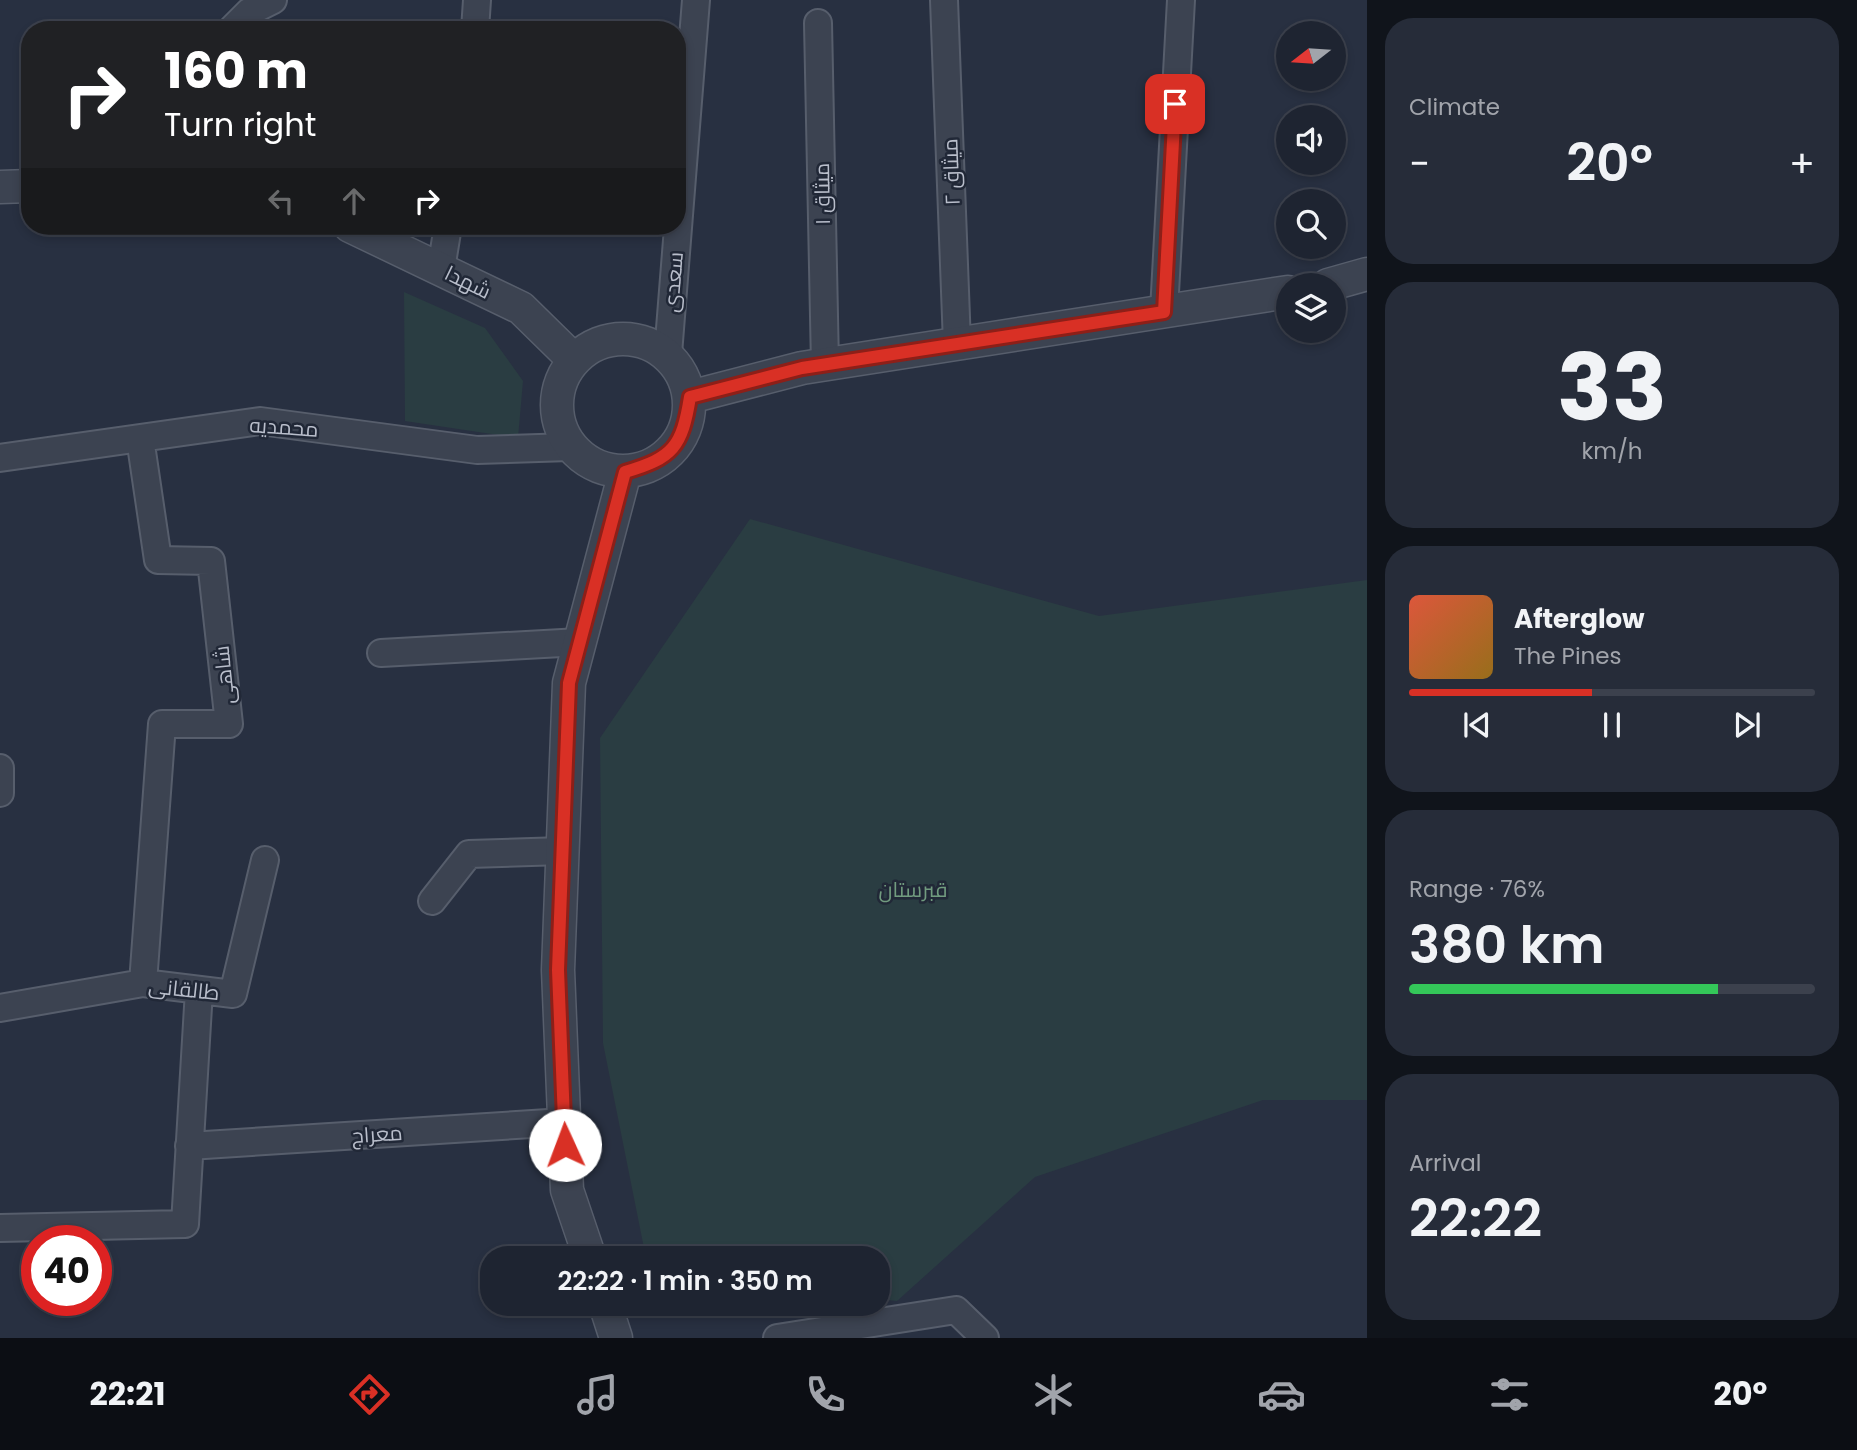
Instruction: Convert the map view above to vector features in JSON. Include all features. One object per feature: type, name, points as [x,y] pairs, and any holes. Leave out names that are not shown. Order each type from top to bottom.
[{"type":"street","points":[[240,21],[250,12],[273,0]]},
{"type":"street","points":[[476,21],[477,0]]},
{"type":"street","name":"سعدی","points":[[686,126],[696,0]]},
{"type":"street","name":"میثاق ۲","points":[[944,0],[957,344]]},
{"type":"street","points":[[1164,312],[1181,0]]},
{"type":"street","name":"میثاق ۱","points":[[818,23],[825,365]]},
{"type":"street","points":[[0,187],[21,186]]},
{"type":"street","name":"شهدا","points":[[369,235],[521,308],[573,359]]},
{"type":"street","points":[[441,269],[447,235]]},
{"type":"street","name":"سعدی","points":[[668,354],[677,235]]},
{"type":"street","points":[[1346,280],[1367,274]]},
{"type":"street","points":[[690,397],[825,365],[1276,294]]},
{"type":"street","points":[[636,339],[668,354],[690,397],[684,434],[660,462],[625,472],[594,466],[570,447],[555,402],[573,359],[602,340],[636,339]]},
{"type":"street","name":"محمدیه","points":[[0,458],[260,421],[477,450],[570,447]]},
{"type":"street","name":"شاهی","points":[[140,438],[158,560],[211,561],[229,724],[162,724],[143,983]]},
{"type":"street","points":[[586,1246],[567,1190],[558,970],[569,683],[625,472]]},
{"type":"street","points":[[381,653],[580,642]]},
{"type":"street","points":[[0,768],[0,793]]},
{"type":"street","points":[[432,901],[469,853],[563,851]]},
{"type":"street","name":"طالقانی","points":[[0,1008],[143,983],[233,993],[265,860]]},
{"type":"street","points":[[0,1228],[185,1224],[199,990]]},
{"type":"street","name":"معراج","points":[[189,1146],[564,1122]]},
{"type":"street","points":[[778,1338],[956,1310],[985,1338]]},
{"type":"street","points":[[609,1316],[616,1338]]},
{"type":"green space","points":[[404,292],[485,328],[523,381],[518,438],[405,421]]},
{"type":"green space","name":"قبرستان","points":[[750,519],[1099,616],[1367,580],[1367,1100],[1263,1100],[1035,1177],[897,1301],[890,1300],[890,1246],[644,1246],[603,1043],[600,738]]},
{"type":"route","points":[[565,1145],[558,970],[569,683],[625,472],[660,462],[684,434],[690,397],[802,368],[1164,312],[1175,104]]}]
